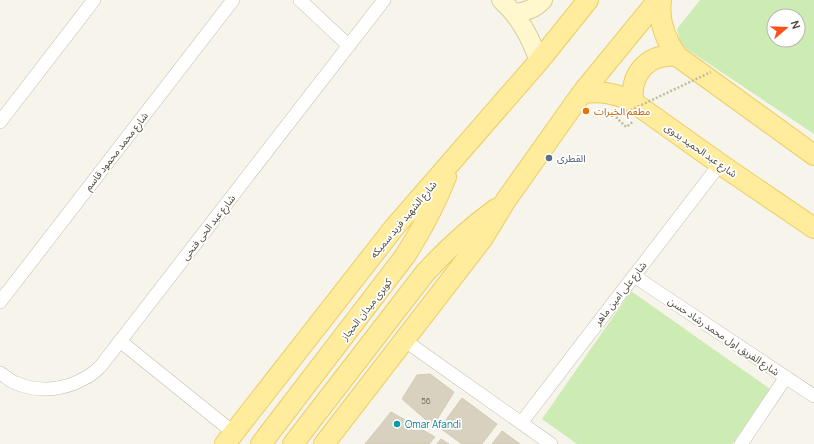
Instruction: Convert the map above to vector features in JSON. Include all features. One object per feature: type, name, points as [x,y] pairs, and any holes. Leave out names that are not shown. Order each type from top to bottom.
[{"type":"main road","points":[[501,0],[514,13],[529,36],[539,61]]},
{"type":"main road","points":[[514,13],[528,11],[543,0]]},
{"type":"main road","name":"شارع الشهيد فريد سميكه","points":[[230,438],[394,229],[451,162],[475,137],[588,0]]},
{"type":"main road","points":[[660,0],[660,17],[662,27],[677,56],[814,155]]},
{"type":"main road","points":[[324,444],[483,238],[504,203],[582,94],[660,0]]},
{"type":"main road","points":[[633,102],[633,87],[635,79],[643,67],[648,62],[662,56],[677,56]]},
{"type":"main road","name":"شارع عبد الحميد بدوى","points":[[582,94],[599,92],[608,93],[633,102],[814,228]]},
{"type":"main road","name":"كوبرى ميدان الحجاز","points":[[261,444],[405,256],[439,195],[451,162]]},
{"type":"main road","points":[[293,444],[425,273],[449,247],[504,203]]},
{"type":"street","points":[[0,122],[94,0]]},
{"type":"street","name":"شارع محمد محمود قاسم","points":[[0,302],[233,0]]},
{"type":"street","points":[[300,0],[349,46]]},
{"type":"street","name":"شارع عبد الحى فتحى","points":[[0,373],[15,383],[34,388],[54,389],[71,385],[86,378],[100,367],[384,0]]},
{"type":"street","name":"شارع على امين ماهر","points":[[521,423],[720,164]]},
{"type":"street","name":"شارع الفريق اول محمد رشاد حسن","points":[[634,276],[814,396]]},
{"type":"street","points":[[404,340],[550,444]]},
{"type":"street","points":[[120,341],[230,438]]},
{"type":"street","points":[[741,444],[786,377]]},
{"type":"path","points":[[626,127],[616,117],[711,72]]},
{"type":"green space","points":[[700,0],[814,0],[814,134],[681,45],[677,29]]},
{"type":"green space","points":[[631,291],[770,389],[732,444],[577,444],[542,419]]},
{"type":"building","points":[[430,374],[454,392],[433,426],[402,399],[417,375]]},
{"type":"building","points":[[462,398],[497,424],[482,444],[462,444],[440,428]]},
{"type":"building","name":"Omar Afandi","points":[[391,412],[435,437],[429,444],[365,444]]},
{"type":"building","points":[[502,431],[520,444],[492,444]]},
{"type":"building","points":[[441,439],[449,444],[437,444]]},
{"type":"place","name":"مطعم الخيرات","points":[[586,111]]},
{"type":"place","name":"القطرى","points":[[549,158]]},
{"type":"place","name":"Omar Afandi","points":[[397,424]]}]
